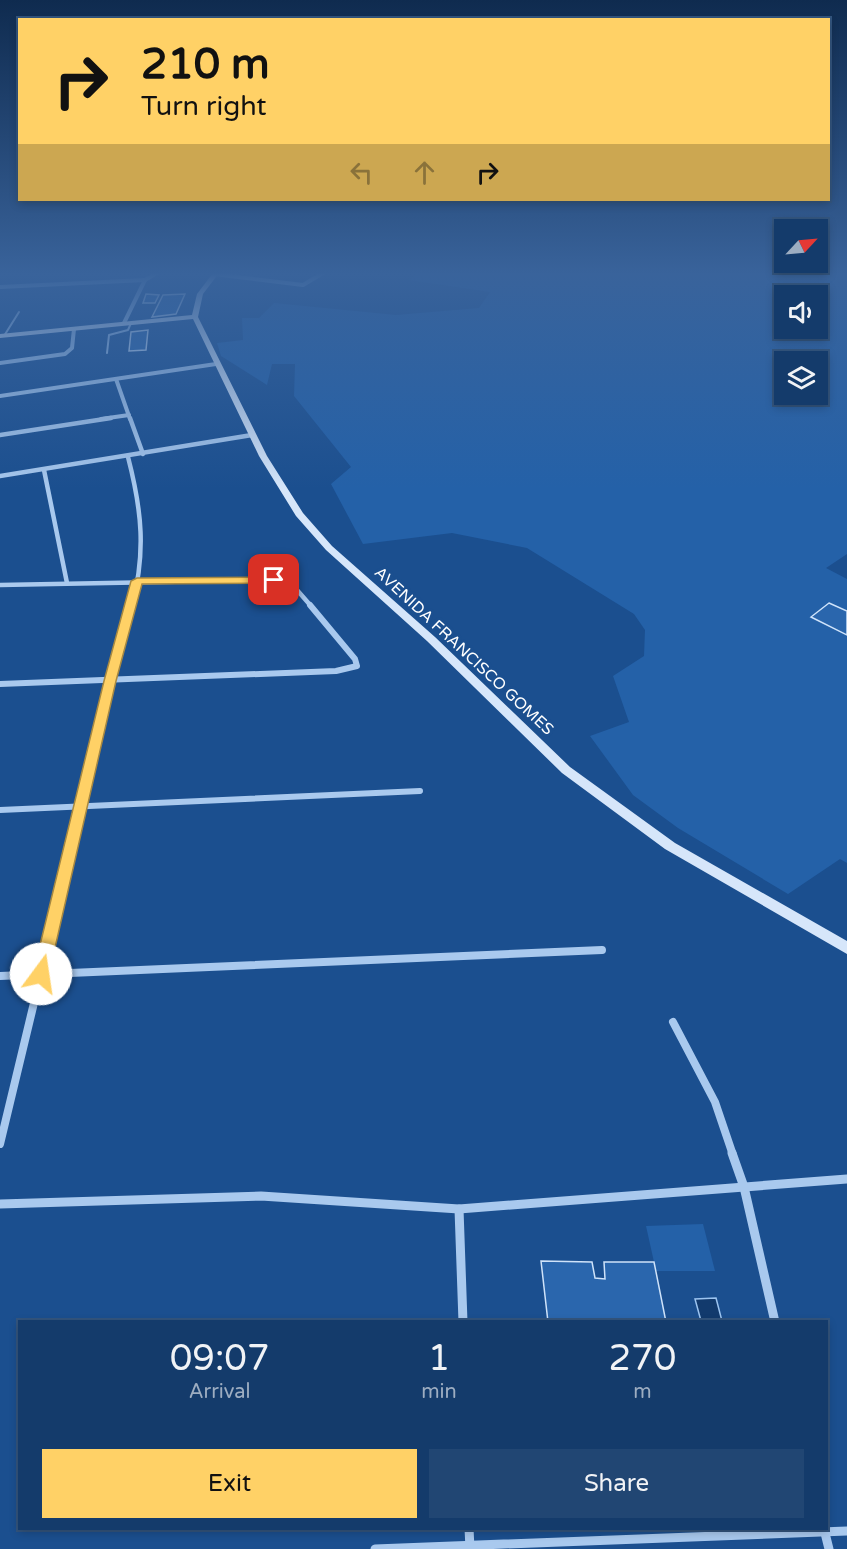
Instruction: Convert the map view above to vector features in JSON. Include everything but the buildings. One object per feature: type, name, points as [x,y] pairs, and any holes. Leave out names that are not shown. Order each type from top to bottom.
[{"type":"main road","name":"AVENIDA FRANCISCO GOMES","points":[[208,345],[262,456],[298,514],[329,548],[431,639],[566,770],[670,846],[847,948]]},
{"type":"street","points":[[0,363],[65,354],[72,345]]},
{"type":"street","points":[[0,396],[216,364]]},
{"type":"street","points":[[116,379],[143,454]]},
{"type":"street","points":[[0,435],[129,415]]},
{"type":"street","points":[[0,476],[128,457],[252,435]]},
{"type":"street","points":[[0,1144],[82,808],[110,681],[137,581],[142,547],[141,504],[128,457]]},
{"type":"street","points":[[44,470],[67,583]]},
{"type":"street","points":[[0,585],[274,580],[297,590],[355,659],[357,666],[336,672],[0,684]]},
{"type":"street","points":[[0,810],[420,791]]},
{"type":"street","points":[[0,976],[602,950]]},
{"type":"street","points":[[674,1022],[714,1102],[744,1187],[775,1320]]},
{"type":"street","points":[[0,1203],[261,1196],[459,1209],[847,1179]]},
{"type":"street","points":[[459,1209],[463,1320]]},
{"type":"street","points":[[469,1530],[470,1548]]},
{"type":"street","points":[[824,1530],[829,1549]]},
{"type":"street","points":[[375,1549],[470,1548],[824,1530],[847,1531]]},
{"type":"lane","points":[[106,353],[107,345]]},
{"type":"shaded area","points":[[218,345],[847,345],[847,554],[826,568],[847,579],[847,863],[840,859],[788,894],[678,828],[633,795],[590,736],[629,722],[613,676],[644,656],[645,630],[634,614],[527,548],[452,533],[363,544],[331,484],[351,467],[294,396],[295,364],[272,364],[267,385],[221,356]]},
{"type":"shaded area","points":[[703,1224],[715,1271],[656,1271],[646,1226]]},
{"type":"shaded area","points":[[716,1298],[722,1320],[701,1320],[695,1299]]},
{"type":"route","points":[[41,974],[82,808],[110,681],[137,581],[274,580]]}]
